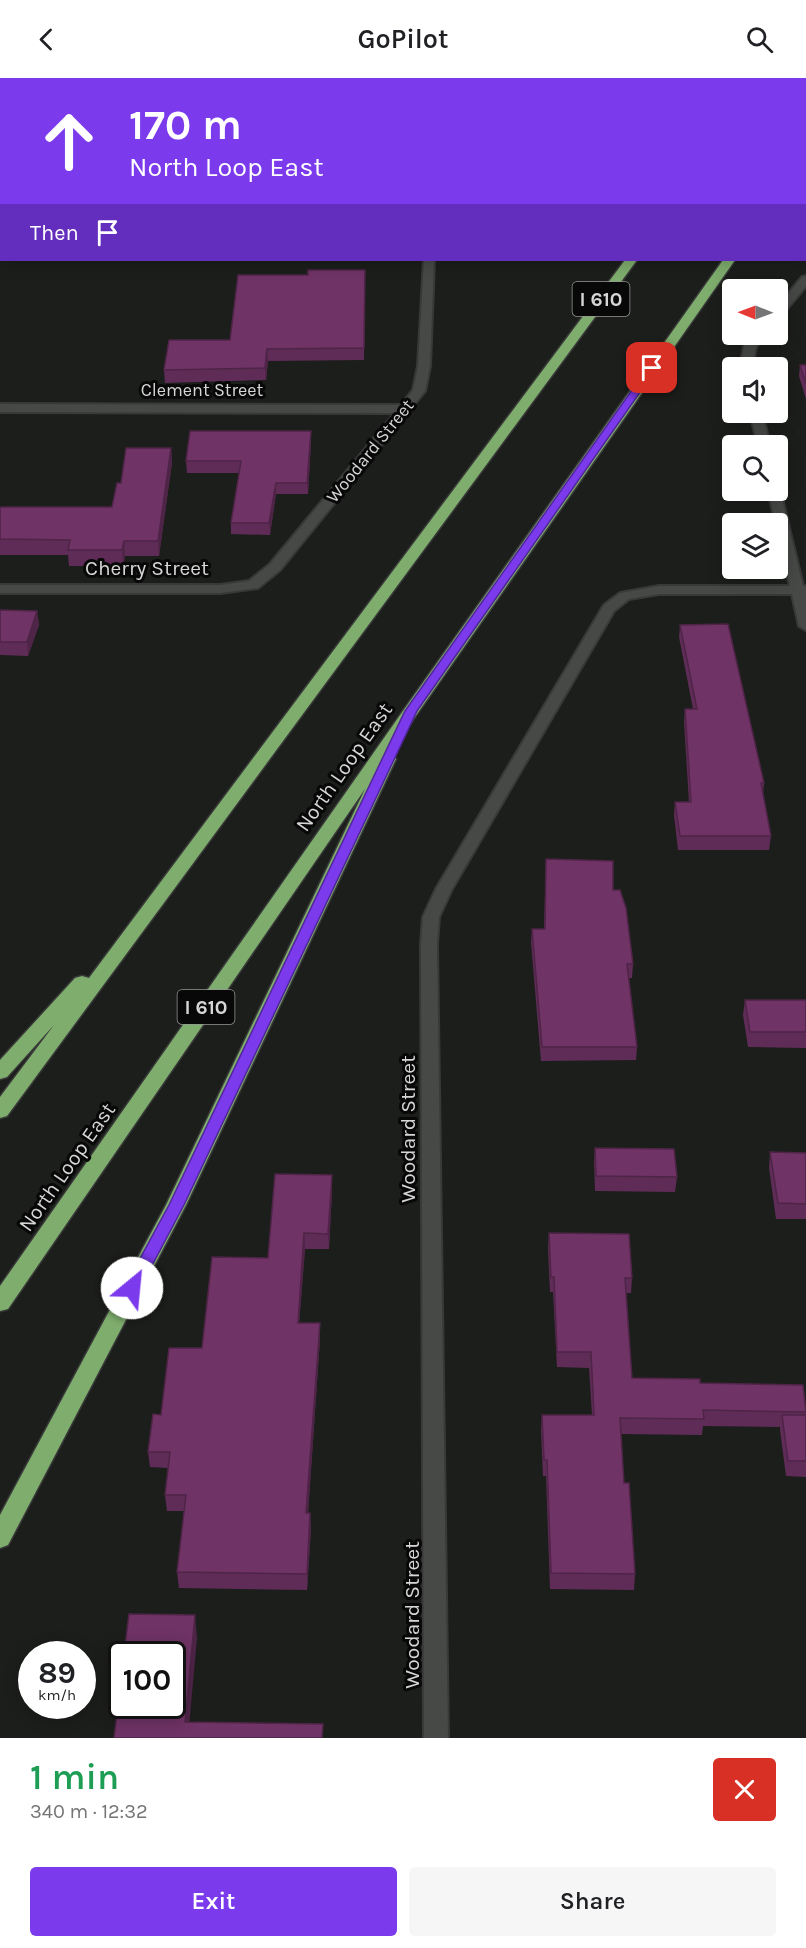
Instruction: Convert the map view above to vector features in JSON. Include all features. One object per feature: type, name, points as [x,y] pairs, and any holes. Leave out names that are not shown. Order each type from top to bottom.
[{"type":"highway","name":"I 610","points":[[0,1111],[630,261]]},
{"type":"highway","name":"North Loop East","points":[[0,1303],[411,711],[728,261]]},
{"type":"highway","points":[[0,1538],[176,1205],[411,711]]},
{"type":"highway","points":[[0,1071],[144,915]]},
{"type":"street","name":"Woodard Street","points":[[283,557],[419,391],[424,366],[429,261]]},
{"type":"street","points":[[788,301],[806,279]]},
{"type":"street","name":"Clement Street","points":[[0,408],[404,409]]},
{"type":"street","points":[[777,501],[801,590],[806,626]]},
{"type":"street","name":"Cherry Street","points":[[0,589],[220,589],[253,585],[275,567],[283,557]]},
{"type":"street","name":"Woodard Street","points":[[435,1738],[429,944],[431,917],[465,850],[609,608],[625,596],[659,590],[801,590]]},
{"type":"building","points":[[308,270],[365,270],[364,348],[267,349],[265,368],[164,370],[169,340],[230,340],[238,275],[308,275]]},
{"type":"building","points":[[800,365],[806,365],[806,384]]},
{"type":"building","points":[[190,431],[311,431],[307,483],[276,483],[269,523],[231,523],[241,461],[186,461]]},
{"type":"building","points":[[126,448],[171,448],[158,541],[124,541],[122,550],[68,550],[70,540],[0,539],[0,507],[112,507],[117,483],[121,483]]},
{"type":"building","points":[[0,610],[37,611],[27,642],[0,642]]},
{"type":"building","points":[[728,624],[764,783],[761,783],[771,836],[680,836],[675,802],[691,802],[685,709],[697,709],[680,625]]},
{"type":"building","points":[[546,859],[613,861],[613,890],[620,890],[626,908],[633,964],[627,964],[637,1047],[542,1047],[532,929],[545,929]]},
{"type":"building","points":[[745,1000],[806,1000],[806,1032],[750,1032]]},
{"type":"building","points":[[595,1148],[674,1149],[677,1177],[596,1176]]},
{"type":"building","points":[[770,1152],[806,1153],[806,1204],[778,1203]]},
{"type":"building","points":[[275,1174],[332,1175],[328,1234],[304,1233],[298,1323],[320,1323],[306,1513],[310,1513],[307,1574],[177,1572],[186,1495],[165,1495],[170,1452],[148,1452],[153,1414],[161,1415],[169,1348],[202,1348],[212,1257],[268,1258]]},
{"type":"building","points":[[549,1233],[629,1234],[632,1278],[625,1278],[632,1378],[700,1379],[700,1383],[803,1385],[806,1412],[703,1410],[704,1419],[620,1418],[624,1483],[629,1483],[635,1574],[551,1573],[547,1460],[544,1460],[542,1415],[594,1415],[591,1352],[557,1352],[554,1277],[551,1277]]},
{"type":"building","points":[[782,1415],[806,1415],[806,1461],[788,1461]]},
{"type":"building","points":[[129,1614],[195,1615],[186,1711],[186,1641],[126,1641]]},
{"type":"building","points":[[116,1719],[323,1724],[322,1738],[114,1738]]},
{"type":"route","points":[[132,1288],[176,1205],[411,711],[652,368]]}]
